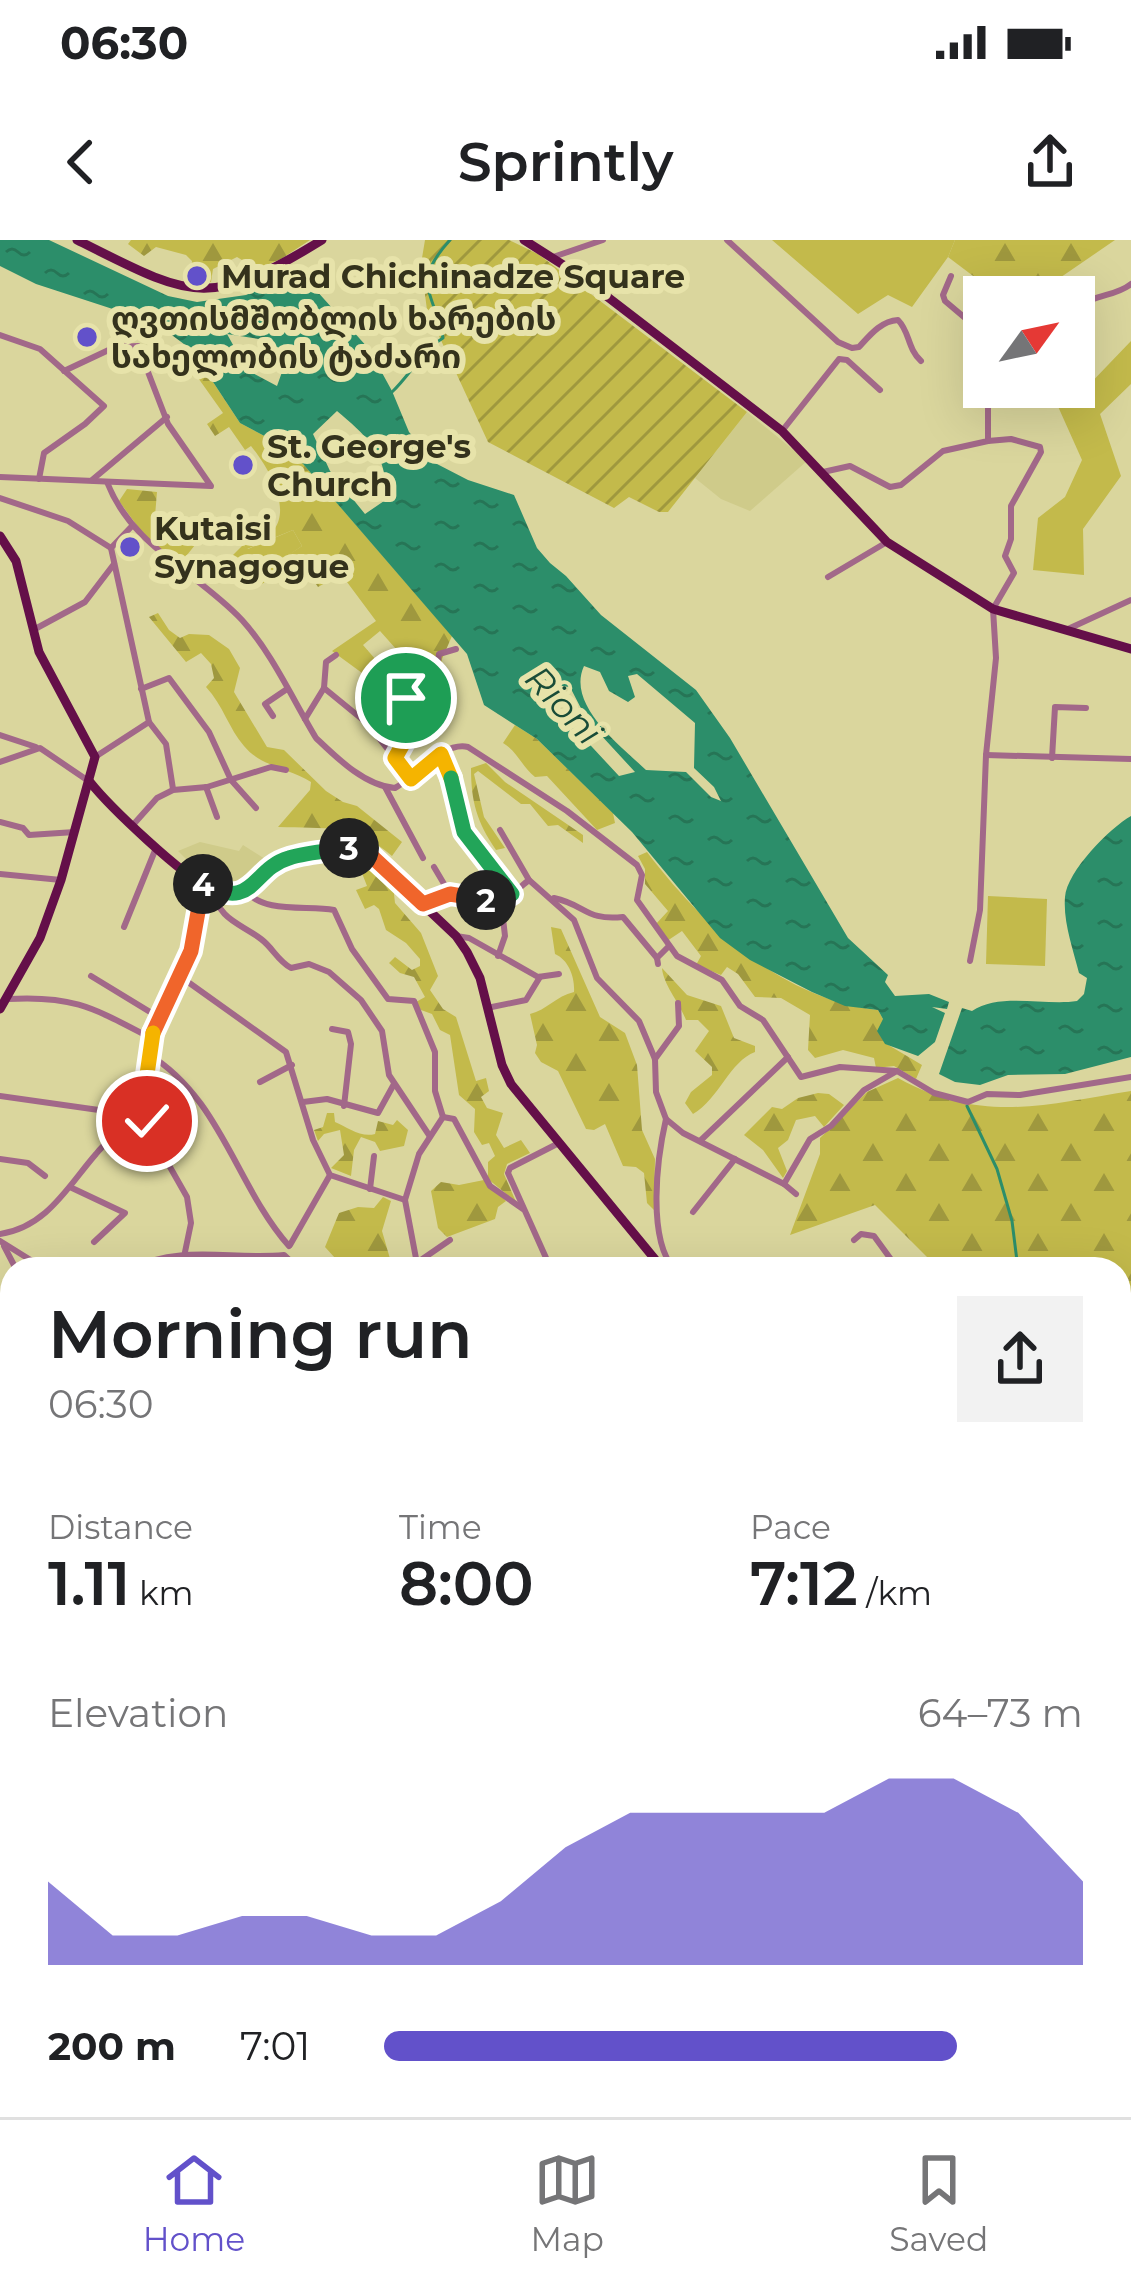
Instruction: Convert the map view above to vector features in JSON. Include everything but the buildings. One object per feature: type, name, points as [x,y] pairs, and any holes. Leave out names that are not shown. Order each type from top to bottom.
[{"type":"main road","points":[[77,240],[168,284],[201,290],[246,280],[322,240]]},
{"type":"main road","points":[[524,240],[536,243],[782,431],[887,542],[993,609],[1131,649]]},
{"type":"main road","points":[[0,536],[16,561],[32,632],[56,690],[94,758],[61,880],[30,958],[3,1004]]},
{"type":"main road","points":[[90,782],[132,826],[213,889],[246,891],[286,858],[353,848],[366,851],[456,936],[480,978],[511,1084],[653,1257]]},
{"type":"street","points":[[553,257],[603,240]]},
{"type":"street","points":[[727,240],[838,342],[860,347],[889,320],[898,320],[905,328],[908,347],[921,362]]},
{"type":"street","points":[[951,276],[945,302],[963,317]]},
{"type":"street","points":[[1095,296],[1121,292],[1131,284]]},
{"type":"street","points":[[0,334],[40,349],[104,406],[44,453],[39,479]]},
{"type":"street","points":[[0,477],[211,486],[167,417],[138,346],[115,347],[64,371]]},
{"type":"street","points":[[782,431],[838,358],[848,360],[880,390]]},
{"type":"street","points":[[988,408],[988,441]]},
{"type":"street","points":[[92,481],[167,417]]},
{"type":"street","points":[[823,472],[850,466],[890,487],[901,484],[943,451],[1011,439],[1040,447],[1011,506],[1011,539],[1004,556],[1014,573],[993,609],[996,658],[986,755],[980,910],[970,961]]},
{"type":"street","points":[[107,482],[113,499],[148,544],[242,620],[331,753],[385,787],[395,788],[458,745],[485,757],[567,811],[637,865],[642,875],[637,900],[668,946],[686,964],[728,985],[740,1006],[763,1020],[801,1076],[828,1068],[897,1071],[934,1093],[962,1102],[987,1094],[1021,1095],[1131,1078]]},
{"type":"street","points":[[0,498],[68,521],[111,548],[149,722],[166,744],[173,790]]},
{"type":"street","points":[[111,548],[132,526]]},
{"type":"street","points":[[828,578],[887,542]]},
{"type":"street","points":[[32,632],[85,602],[114,564]]},
{"type":"street","points":[[1066,631],[1131,601]]},
{"type":"street","points":[[395,758],[417,719],[405,706],[408,694],[435,683],[440,654],[456,649]]},
{"type":"street","points":[[305,719],[324,688],[326,662],[336,656]]},
{"type":"street","points":[[141,689],[169,678],[209,732],[231,780],[256,808]]},
{"type":"street","points":[[324,688],[368,724],[411,779]]},
{"type":"street","points":[[273,716],[265,704],[287,689]]},
{"type":"street","points":[[1052,758],[1055,707],[1086,708]]},
{"type":"street","points":[[94,758],[149,722]]},
{"type":"street","points":[[0,734],[40,748],[90,782]]},
{"type":"street","points":[[0,762],[40,748]]},
{"type":"street","points":[[444,752],[464,832],[512,894]]},
{"type":"street","points":[[986,755],[1131,759]]},
{"type":"street","points":[[132,826],[157,798],[173,790],[206,787],[271,767],[286,770]]},
{"type":"street","points":[[206,787],[217,817]]},
{"type":"street","points":[[385,787],[423,858]]},
{"type":"street","points":[[0,822],[23,828],[29,835],[75,832]]},
{"type":"street","points":[[500,830],[529,880],[574,920],[597,978],[639,1021],[656,1059],[656,1092],[666,1119],[659,1148],[659,1241],[668,1257]]},
{"type":"street","points":[[124,927],[158,845]]},
{"type":"street","points":[[434,867],[450,894]]},
{"type":"street","points":[[0,874],[61,880]]},
{"type":"street","points":[[423,904],[450,894],[501,901],[529,880]]},
{"type":"street","points":[[181,1257],[191,1222],[188,1197],[141,1116],[152,1038],[196,936],[201,883]]},
{"type":"street","points":[[213,889],[215,903],[224,915],[260,939],[275,958],[291,968],[309,964],[329,972],[361,1000],[382,1030],[394,1084],[429,1135]]},
{"type":"street","points":[[246,891],[253,899],[270,904],[334,910],[352,949],[388,999],[414,1001],[435,1052],[435,1091],[443,1117]]},
{"type":"street","points":[[550,897],[570,902],[591,917],[623,916],[657,961],[668,946]]},
{"type":"street","points":[[498,956],[505,936],[501,901]]},
{"type":"street","points":[[456,936],[469,938],[540,976],[559,974]]},
{"type":"street","points":[[91,976],[160,1018]]},
{"type":"street","points":[[181,976],[248,1028],[280,1046],[292,1065],[313,1140],[330,1175],[405,1200]]},
{"type":"street","points":[[487,1008],[526,1000],[540,976]]},
{"type":"street","points":[[3,1004],[39,997],[78,1002],[152,1038]]},
{"type":"street","points":[[656,1059],[680,1026],[678,1003]]},
{"type":"street","points":[[332,1029],[348,1032],[351,1044],[344,1106]]},
{"type":"street","points":[[148,1054],[209,1111],[291,1257]]},
{"type":"street","points":[[700,1141],[788,1057]]},
{"type":"street","points":[[260,1082],[292,1065]]},
{"type":"street","points":[[784,1184],[807,1142],[831,1126],[864,1090],[897,1071]]},
{"type":"street","points":[[303,1102],[327,1099],[377,1113],[394,1084]]},
{"type":"street","points":[[0,1096],[141,1116]]},
{"type":"street","points":[[27,1257],[1,1239],[44,1214],[72,1188],[97,1153],[141,1116]]},
{"type":"street","points":[[416,1257],[405,1200],[429,1135],[443,1117]]},
{"type":"street","points":[[443,1117],[454,1119],[490,1186],[523,1209]]},
{"type":"street","points":[[666,1119],[796,1194]]},
{"type":"street","points":[[545,1257],[510,1178],[510,1168],[557,1144]]},
{"type":"street","points":[[370,1189],[374,1156]]},
{"type":"street","points":[[0,1160],[28,1163],[45,1175]]},
{"type":"street","points":[[693,1212],[735,1160]]},
{"type":"street","points":[[172,1257],[246,1257],[286,1250],[330,1175]]},
{"type":"street","points":[[72,1188],[124,1214],[94,1242]]},
{"type":"street","points":[[854,1240],[861,1234],[874,1236],[889,1257]]},
{"type":"street","points":[[428,1257],[450,1240]]},
{"type":"shaded area","points":[[747,412],[807,461],[750,511],[721,499],[695,478]]},
{"type":"shaded area","points":[[200,842],[239,851],[243,845],[270,862],[245,887],[219,883],[178,851]]},
{"type":"green space","points":[[131,240],[310,240],[257,269],[237,257],[213,269],[211,282],[190,281],[192,261],[186,255],[156,247],[144,256],[128,244]]},
{"type":"green space","points":[[425,240],[509,240],[538,254],[747,412],[668,512],[629,497],[614,508],[488,442],[427,310],[421,264]]},
{"type":"green space","points":[[772,240],[955,240],[912,307],[888,295],[858,314]]},
{"type":"green space","points":[[955,240],[1115,240],[1063,276],[973,276],[948,257]]},
{"type":"green space","points":[[1131,341],[1131,384],[1100,414],[1121,476],[1083,529],[1084,575],[1033,570],[1038,518],[1065,497],[1082,460],[1059,408],[1095,408],[1095,379]]},
{"type":"green space","points":[[192,350],[240,423],[291,450],[452,636],[442,659],[443,677],[421,677],[380,631],[363,645],[396,683],[373,681],[332,651],[376,621],[341,574],[318,587],[299,559],[259,586],[252,578],[302,546],[293,530],[247,549],[243,545],[274,530],[280,503],[269,473],[251,446],[245,450],[229,427],[215,436],[207,424],[223,413],[196,375],[184,379],[179,368],[193,362]]},
{"type":"green space","points":[[127,489],[157,492],[155,516],[195,545],[179,565],[149,542],[119,501]]},
{"type":"green space","points":[[293,530],[302,546],[258,576],[241,581],[233,576],[226,562],[243,545],[248,549]]},
{"type":"green space","points":[[158,613],[180,638],[209,635],[229,649],[240,668],[234,692],[267,747],[284,750],[326,791],[357,806],[402,842],[392,856],[352,833],[278,827],[310,790],[311,782],[258,758],[244,746],[206,687],[214,678],[211,664],[201,653],[186,662],[149,617]]},
{"type":"green space","points":[[515,725],[537,739],[613,813],[615,823],[597,830],[547,776],[535,777],[503,743]]},
{"type":"green space","points":[[486,763],[505,782],[583,835],[583,843],[558,825],[548,826],[530,804],[521,804],[478,771],[474,774],[484,817],[505,848],[496,850],[480,821],[472,791],[471,768]]},
{"type":"green space","points":[[647,852],[719,932],[777,975],[843,1003],[878,1010],[885,1043],[922,1065],[916,1079],[894,1066],[876,1068],[874,1058],[843,1050],[815,1058],[808,1050],[810,1015],[781,998],[755,997],[727,967],[721,975],[696,965],[701,956],[682,931],[667,941],[655,925],[668,911],[645,884],[645,869],[638,856]]},
{"type":"green space","points":[[369,861],[393,885],[395,903],[421,933],[438,976],[430,990],[443,1009],[456,1017],[476,1081],[486,1078],[489,1091],[481,1097],[487,1108],[503,1113],[496,1135],[504,1148],[521,1140],[530,1153],[507,1164],[504,1174],[516,1202],[488,1179],[488,1162],[495,1156],[489,1143],[482,1145],[474,1132],[475,1109],[459,1095],[450,1035],[416,1002],[425,997],[414,977],[389,963],[395,957],[412,970],[420,966],[420,959],[386,930],[379,909],[374,905],[365,909],[356,890],[367,886],[358,863]]},
{"type":"green space","points":[[988,896],[1047,899],[1045,966],[986,964]]},
{"type":"green space","points":[[551,927],[561,929],[600,1017],[625,1033],[637,1065],[642,1130],[655,1159],[654,1210],[647,1203],[644,1173],[623,1166],[605,1124],[586,1129],[558,1071],[535,1053],[530,1014],[574,992],[570,970],[555,954]]},
{"type":"green space","points":[[662,968],[687,995],[721,1006],[734,1038],[755,1046],[755,1052],[738,1063],[693,1114],[685,1103],[712,1075],[712,1067],[695,1051],[709,1031],[698,1020],[686,1020]]},
{"type":"green space","points":[[898,1078],[957,1101],[1013,1107],[1131,1091],[1131,1257],[927,1257],[875,1205],[790,1235],[820,1154],[820,1138],[867,1092]]},
{"type":"green space","points":[[818,1093],[829,1094],[844,1105],[824,1127],[815,1116],[796,1120],[788,1140],[778,1148],[787,1171],[783,1178],[763,1150],[744,1135],[772,1107],[782,1109]]},
{"type":"green space","points":[[327,1113],[334,1113],[335,1122],[365,1135],[375,1134],[378,1121],[393,1125],[397,1120],[408,1130],[404,1146],[380,1151],[375,1142],[361,1137],[351,1176],[331,1168],[344,1155],[340,1130],[318,1141],[314,1130],[323,1127]]},
{"type":"green space","points":[[484,1180],[506,1201],[498,1207],[495,1219],[447,1237],[438,1228],[431,1191],[441,1182],[459,1185]]},
{"type":"green space","points":[[383,1197],[391,1201],[382,1231],[390,1257],[334,1257],[325,1247],[339,1213],[374,1208]]},
{"type":"water","points":[[0,240],[49,240],[168,296],[197,302],[246,295],[289,277],[306,279],[369,349],[409,432],[437,464],[514,495],[537,548],[550,563],[601,615],[696,690],[730,738],[848,938],[888,975],[885,982],[895,996],[929,994],[949,1002],[947,1009],[932,1007],[945,1013],[935,1042],[918,1056],[885,1044],[877,1031],[883,1019],[878,1010],[845,1006],[812,992],[750,960],[720,938],[632,832],[537,739],[484,705],[467,654],[291,450],[240,423],[192,350],[165,330],[36,284],[0,266]],"holes":[[[227,334],[265,340],[282,372],[277,386],[247,370]],[[337,411],[358,430],[380,460],[384,501],[365,514],[330,471],[313,434]],[[584,666],[600,672],[609,691],[628,702],[635,697],[628,676],[637,674],[695,723],[694,768],[721,801],[686,772],[646,770],[599,724],[580,681]],[[545,684],[570,687],[587,720],[635,772],[619,776],[541,692]]]},
{"type":"water","points":[[1131,816],[1131,1057],[1065,1074],[1008,1075],[980,1085],[939,1074],[962,1008],[972,1011],[1009,1001],[1077,1001],[1084,994],[1087,978],[1079,973],[1065,897],[1073,875],[1091,851]]},
{"type":"waterway","points":[[392,392],[443,338],[428,277],[450,240]]},
{"type":"waterway","points":[[967,1106],[997,1169],[1016,1257]]},
{"type":"place","name":"Murad Chichinadze Square","points":[[197,276]]},
{"type":"place","name":"ღვთისმშობლის ხარების სახელობის ტაძარი","points":[[87,337]]},
{"type":"place","name":"St. George's Church","points":[[243,465]]},
{"type":"place","name":"Kutaisi Synagogue","points":[[130,547]]},
{"type":"route","points":[[147,1121],[141,1116],[148,1054],[196,936],[201,883],[238,894],[286,858],[353,848],[366,851],[423,904],[450,894],[501,901],[512,894],[464,832],[441,754],[411,779],[395,758],[417,719],[405,706],[406,698]]},
{"type":"water label","name":"Rioni","points":[[564,705]]}]
